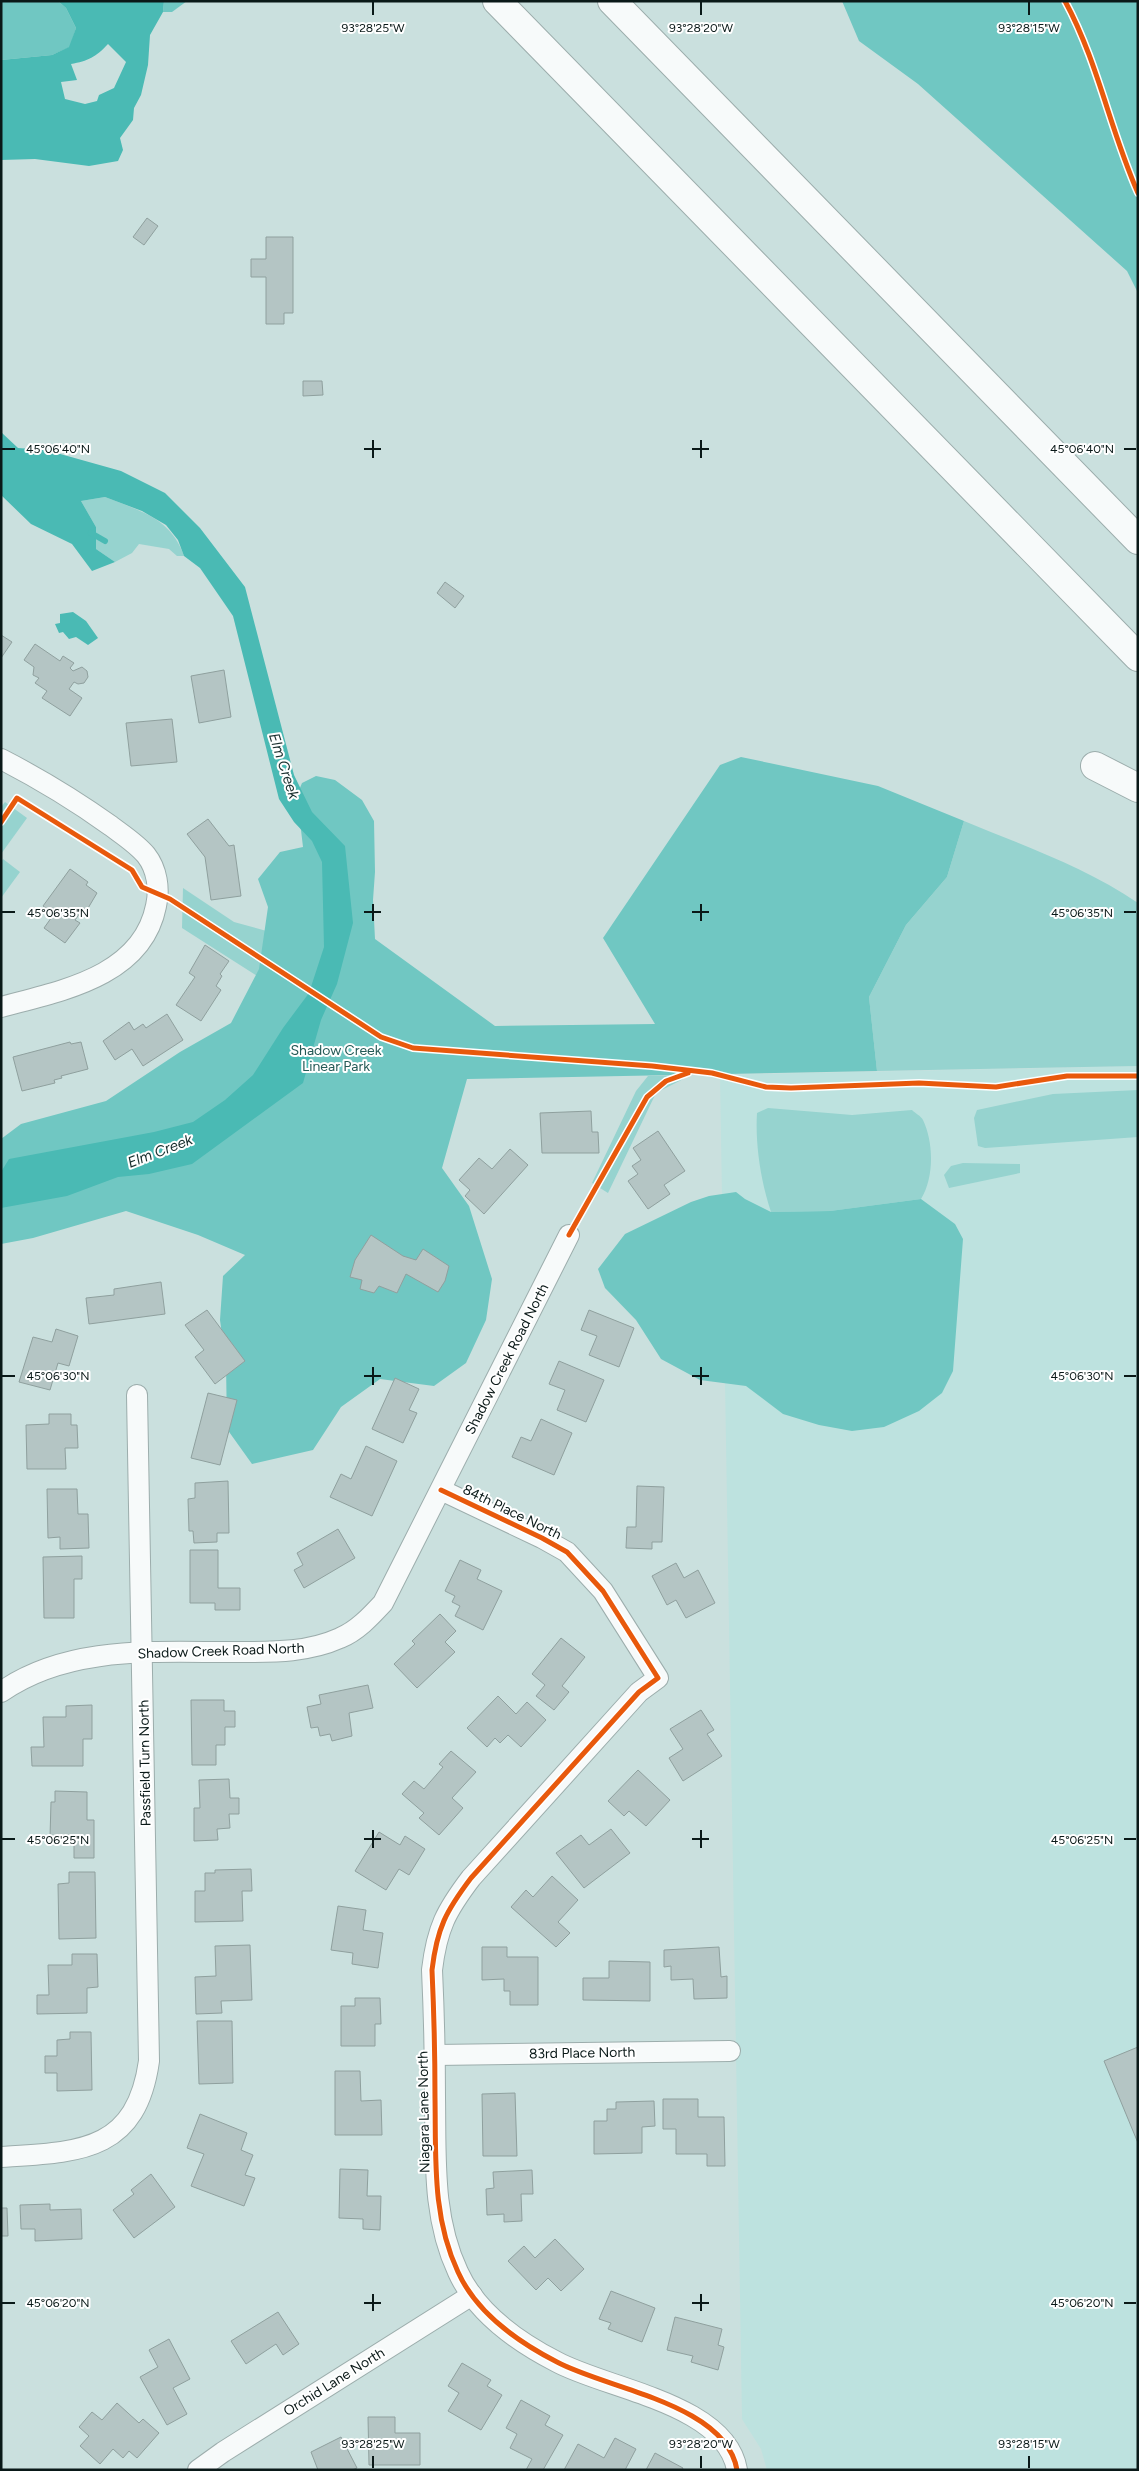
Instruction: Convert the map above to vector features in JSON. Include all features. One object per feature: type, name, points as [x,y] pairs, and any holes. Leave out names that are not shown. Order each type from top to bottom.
[{"type":"highway","points":[[497,1],[1138,657]]},
{"type":"highway","points":[[612,1],[1138,540]]},
{"type":"highway","points":[[1095,766],[1138,788]]},
{"type":"street","points":[[1,759],[51,786],[129,839],[146,855],[152,866],[159,895],[152,924],[131,954],[114,968],[89,981],[1,1008]]},
{"type":"street","name":"Shadow Creek Road North","points":[[1,1692],[18,1680],[56,1664],[100,1655],[284,1652],[314,1648],[341,1638],[365,1622],[383,1603],[569,1236]]},
{"type":"street","name":"Passfield Turn North","points":[[1,2157],[65,2153],[88,2148],[107,2139],[123,2124],[137,2104],[146,2084],[149,2060],[137,1395]]},
{"type":"street","name":"84th Place North","points":[[441,1490],[542,1538],[567,1552],[604,1592],[658,1678]]},
{"type":"street","name":"Niagara Lane North","points":[[658,1678],[639,1692],[471,1878],[454,1900],[441,1923],[435,1945],[432,1970],[436,2185],[440,2220],[446,2245],[455,2267],[472,2295],[492,2319],[521,2342],[558,2363],[687,2412],[709,2424],[725,2442],[737,2470]]},
{"type":"street","name":"83rd Place North","points":[[435,2055],[730,2050]]},
{"type":"street","name":"Orchid Lane North","points":[[198,2470],[223,2452],[472,2295]]},
{"type":"shaded area","points":[[105,497],[142,512],[163,524],[178,543],[184,556],[177,556],[169,549],[139,544],[132,553],[115,562],[96,549],[96,527],[81,501]]},
{"type":"shaded area","points":[[5,802],[27,818],[1,854],[1,807]]},
{"type":"shaded area","points":[[964,821],[1031,848],[1097,878],[1138,903],[1138,1066],[877,1071],[869,997],[906,925],[947,877]]},
{"type":"shaded area","points":[[3,859],[20,872],[1,898],[1,862]]},
{"type":"shaded area","name":"Shadow Creek Linear Park","points":[[183,888],[234,922],[324,947],[298,1002],[182,928]]},
{"type":"shaded area","points":[[1138,1066],[1138,2470],[767,2470],[761,2449],[742,2419],[720,1075]]},
{"type":"shaded area","points":[[691,1075],[656,1093],[608,1193],[592,1183],[636,1091],[648,1076]]},
{"type":"shaded area","points":[[1138,1090],[1138,1137],[985,1148],[978,1146],[974,1118],[977,1110],[1053,1094]]},
{"type":"shaded area","points":[[768,1108],[852,1115],[912,1110],[923,1120],[927,1129],[931,1150],[928,1181],[921,1199],[830,1211],[771,1212],[764,1188],[757,1138],[757,1113]]},
{"type":"shaded area","points":[[963,1163],[1020,1164],[1020,1173],[949,1188],[944,1175],[951,1166]]},
{"type":"green space","points":[[1,1],[58,1],[66,8],[76,28],[70,47],[52,55],[1,60]]},
{"type":"green space","points":[[164,1],[187,1],[172,12],[163,12]]},
{"type":"green space","points":[[842,1],[1138,1],[1138,293],[1127,271],[918,84],[859,41]]},
{"type":"green space","points":[[741,757],[878,786],[964,821],[947,877],[906,925],[869,997],[877,1071],[467,1079],[442,1168],[469,1206],[492,1279],[486,1320],[466,1363],[434,1386],[380,1379],[341,1407],[313,1450],[252,1464],[227,1429],[226,1363],[220,1320],[223,1276],[245,1255],[198,1235],[126,1211],[33,1238],[1,1244],[1,1139],[21,1124],[106,1101],[180,1052],[231,1023],[259,969],[268,907],[258,879],[280,852],[303,847],[301,830],[292,807],[302,783],[316,776],[335,780],[362,800],[374,821],[375,872],[373,900],[375,939],[495,1026],[655,1024],[603,938],[720,765]]},
{"type":"green space","points":[[736,1192],[745,1199],[771,1212],[830,1211],[921,1199],[955,1224],[963,1239],[953,1371],[942,1393],[919,1411],[884,1427],[852,1431],[819,1425],[783,1414],[746,1386],[700,1380],[661,1359],[636,1320],[605,1288],[598,1269],[625,1234],[691,1202],[709,1196]]},
{"type":"water","points":[[58,1],[164,1],[163,12],[150,35],[148,65],[141,95],[134,108],[133,120],[120,138],[123,150],[118,161],[89,166],[35,159],[1,160],[1,60],[52,55],[69,47],[76,28],[66,8]],"holes":[[[108,44],[126,62],[114,88],[99,95],[97,101],[85,104],[65,99],[61,82],[77,80],[71,64],[91,58]]]},
{"type":"water","name":"Elm Creek","points":[[1,432],[18,448],[46,450],[121,471],[165,493],[200,528],[245,587],[294,775],[312,812],[345,846],[353,923],[337,984],[321,1020],[303,1083],[192,1164],[149,1174],[118,1177],[67,1196],[1,1208],[1,1172],[9,1159],[154,1132],[193,1122],[225,1100],[253,1075],[283,1028],[309,993],[324,947],[322,862],[312,841],[294,822],[279,799],[233,616],[200,568],[184,556],[178,540],[166,525],[142,511],[105,497],[81,501],[96,527],[96,549],[115,562],[92,571],[72,544],[31,524],[1,495]]},
{"type":"water","points":[[73,612],[86,621],[98,638],[88,645],[76,637],[69,639],[63,632],[59,633],[55,624],[60,623],[60,614]]},
{"type":"building","points":[[147,218],[158,226],[144,245],[133,237]]},
{"type":"building","points":[[266,237],[293,237],[293,313],[284,313],[284,324],[266,324],[266,277],[251,277],[251,259],[266,259]]},
{"type":"building","points":[[303,381],[322,381],[323,395],[303,396]]},
{"type":"building","points":[[445,582],[464,596],[455,608],[437,593]]},
{"type":"building","points":[[1,635],[12,642],[1,658]]},
{"type":"building","points":[[35,644],[60,661],[63,656],[74,663],[70,668],[73,671],[82,667],[87,671],[88,677],[84,683],[78,684],[74,682],[69,689],[82,698],[70,716],[42,698],[47,691],[35,683],[39,678],[33,675],[34,667],[24,660]]},
{"type":"building","points":[[224,670],[231,717],[199,723],[191,676]]},
{"type":"building","points":[[172,719],[177,762],[131,766],[126,723]]},
{"type":"building","points":[[208,819],[229,846],[234,845],[241,896],[211,900],[205,857],[187,834]]},
{"type":"building","points":[[70,869],[88,882],[86,885],[97,893],[84,915],[81,912],[75,920],[80,923],[65,943],[44,928],[54,914],[43,906]]},
{"type":"building","points":[[205,945],[229,961],[220,974],[222,976],[216,986],[221,990],[201,1021],[176,1005],[195,977],[189,973]]},
{"type":"building","points":[[167,1014],[183,1040],[143,1066],[132,1049],[115,1060],[103,1041],[129,1022],[134,1030],[143,1024],[146,1028]]},
{"type":"building","points":[[70,1042],[71,1044],[81,1042],[88,1069],[61,1076],[62,1078],[54,1080],[55,1083],[22,1091],[13,1057]]},
{"type":"building","points":[[591,1111],[592,1132],[598,1132],[599,1153],[542,1153],[540,1113]]},
{"type":"building","points":[[658,1131],[685,1171],[664,1185],[670,1194],[648,1209],[628,1181],[638,1174],[632,1166],[641,1160],[633,1148]]},
{"type":"building","points":[[510,1149],[528,1165],[484,1214],[465,1196],[470,1190],[459,1180],[479,1158],[492,1169]]},
{"type":"building","points":[[371,1235],[403,1256],[416,1260],[423,1249],[449,1266],[445,1281],[438,1292],[406,1274],[397,1293],[379,1286],[374,1293],[360,1289],[362,1280],[350,1277],[355,1260]]},
{"type":"building","points":[[161,1282],[165,1314],[89,1324],[86,1298],[114,1295],[114,1289]]},
{"type":"building","points":[[207,1310],[245,1361],[215,1384],[195,1357],[204,1350],[185,1325]]},
{"type":"building","points":[[589,1310],[634,1328],[619,1367],[589,1355],[597,1336],[581,1330]]},
{"type":"building","points":[[56,1329],[78,1336],[69,1366],[58,1363],[50,1390],[19,1382],[33,1337],[52,1342]]},
{"type":"building","points":[[559,1361],[604,1380],[586,1422],[557,1410],[565,1390],[549,1384]]},
{"type":"building","points":[[395,1378],[419,1389],[409,1410],[417,1413],[403,1443],[372,1429]]},
{"type":"building","points":[[208,1393],[237,1400],[220,1465],[191,1458]]},
{"type":"building","points":[[49,1414],[71,1414],[71,1425],[77,1425],[78,1448],[65,1448],[66,1469],[27,1469],[26,1425],[49,1424]]},
{"type":"building","points":[[541,1419],[572,1433],[554,1475],[512,1457],[521,1437],[531,1441]]},
{"type":"building","points":[[366,1446],[397,1461],[372,1516],[330,1497],[341,1474],[351,1479]]},
{"type":"building","points":[[228,1481],[229,1533],[217,1533],[217,1542],[194,1543],[193,1531],[189,1531],[188,1499],[195,1498],[195,1483]]},
{"type":"building","points":[[637,1486],[664,1487],[662,1542],[652,1542],[652,1549],[626,1548],[627,1527],[636,1527]]},
{"type":"building","points":[[47,1489],[77,1489],[78,1514],[88,1514],[89,1548],[60,1549],[60,1537],[48,1538]]},
{"type":"building","points":[[338,1529],[355,1558],[304,1588],[294,1570],[303,1565],[297,1553]]},
{"type":"building","points":[[190,1550],[218,1550],[218,1588],[240,1588],[240,1610],[215,1610],[215,1603],[190,1603]]},
{"type":"building","points":[[82,1556],[82,1579],[74,1579],[74,1618],[44,1618],[43,1557]]},
{"type":"building","points":[[460,1560],[481,1570],[477,1579],[502,1591],[483,1630],[455,1616],[460,1606],[452,1602],[455,1596],[445,1591]]},
{"type":"building","points":[[676,1563],[684,1578],[698,1570],[715,1603],[686,1618],[676,1600],[667,1605],[652,1576]]},
{"type":"building","points":[[440,1614],[456,1631],[445,1642],[455,1652],[417,1688],[394,1664],[415,1644],[412,1641]]},
{"type":"building","points":[[561,1638],[585,1657],[562,1686],[569,1692],[554,1710],[536,1696],[545,1685],[532,1674]]},
{"type":"building","points":[[368,1685],[373,1708],[349,1713],[352,1736],[332,1741],[330,1734],[320,1736],[318,1727],[311,1728],[307,1707],[321,1704],[319,1695]]},
{"type":"building","points":[[498,1696],[516,1714],[527,1702],[546,1720],[521,1747],[508,1735],[500,1743],[495,1738],[487,1747],[467,1728]]},
{"type":"building","points":[[191,1700],[224,1700],[224,1711],[235,1711],[235,1727],[225,1727],[225,1745],[216,1745],[216,1765],[192,1765]]},
{"type":"building","points":[[92,1705],[92,1739],[83,1739],[83,1766],[32,1766],[31,1747],[44,1747],[43,1717],[66,1717],[66,1706]]},
{"type":"building","points":[[701,1710],[714,1730],[707,1734],[722,1756],[683,1781],[669,1758],[683,1749],[670,1729]]},
{"type":"building","points":[[451,1751],[476,1772],[452,1798],[463,1808],[439,1835],[419,1818],[424,1813],[402,1794],[414,1781],[424,1789],[443,1767],[439,1764]]},
{"type":"building","points":[[638,1770],[670,1800],[646,1826],[629,1811],[624,1816],[608,1801]]},
{"type":"building","points":[[229,1779],[230,1798],[239,1798],[239,1814],[229,1814],[230,1828],[217,1829],[218,1840],[194,1841],[194,1808],[200,1808],[199,1780]]},
{"type":"building","points":[[55,1791],[87,1792],[87,1820],[94,1820],[94,1858],[74,1858],[74,1838],[50,1837],[51,1802],[55,1802]]},
{"type":"building","points":[[611,1829],[630,1853],[584,1888],[556,1853],[581,1835],[589,1845]]},
{"type":"building","points":[[379,1832],[400,1845],[405,1836],[425,1849],[409,1875],[399,1869],[386,1890],[355,1871]]},
{"type":"building","points":[[251,1869],[252,1891],[242,1891],[243,1921],[195,1922],[195,1891],[205,1891],[205,1873],[215,1873],[215,1870]]},
{"type":"building","points":[[69,1872],[95,1872],[96,1938],[59,1939],[58,1884],[69,1883]]},
{"type":"building","points":[[552,1876],[578,1900],[558,1922],[570,1933],[556,1947],[511,1907],[526,1890],[533,1897]]},
{"type":"building","points":[[338,1906],[366,1910],[363,1930],[383,1933],[378,1968],[352,1964],[353,1953],[331,1950]]},
{"type":"building","points":[[250,1945],[252,2000],[221,2001],[222,2013],[196,2014],[195,1977],[216,1976],[215,1946]]},
{"type":"building","points":[[482,1947],[507,1947],[507,1957],[538,1957],[538,2005],[510,2005],[510,1991],[504,1991],[504,1979],[482,1980]]},
{"type":"building","points":[[719,1947],[721,1977],[727,1976],[727,1998],[694,1999],[693,1979],[671,1980],[671,1966],[664,1967],[664,1950]]},
{"type":"building","points":[[72,1954],[97,1954],[98,1987],[87,1988],[87,2013],[37,2014],[37,1995],[49,1995],[48,1965],[72,1965]]},
{"type":"building","points":[[609,1961],[650,1962],[650,2001],[583,2000],[583,1978],[609,1978]]},
{"type":"building","points":[[355,1998],[380,1998],[381,2024],[375,2024],[375,2046],[341,2046],[341,2006],[355,2006]]},
{"type":"building","points":[[197,2021],[232,2021],[233,2083],[199,2084]]},
{"type":"building","points":[[70,2032],[91,2032],[92,2090],[57,2091],[57,2073],[45,2073],[45,2056],[57,2056],[57,2040],[70,2039]]},
{"type":"building","points":[[1138,2047],[1138,2143],[1104,2061]]},
{"type":"building","points":[[335,2071],[360,2071],[361,2101],[381,2100],[382,2135],[335,2135]]},
{"type":"building","points":[[515,2093],[517,2156],[483,2156],[482,2094]]},
{"type":"building","points":[[663,2099],[698,2099],[698,2117],[724,2117],[725,2166],[707,2166],[707,2154],[676,2154],[676,2129],[663,2129]]},
{"type":"building","points":[[654,2101],[655,2126],[642,2127],[642,2153],[594,2154],[594,2121],[607,2121],[607,2109],[616,2109],[616,2102]]},
{"type":"building","points":[[200,2114],[247,2133],[241,2150],[253,2155],[245,2175],[255,2178],[244,2206],[191,2186],[204,2154],[187,2148]]},
{"type":"building","points":[[340,2169],[368,2170],[367,2196],[381,2196],[380,2230],[363,2229],[363,2219],[339,2218]]},
{"type":"building","points":[[532,2170],[533,2194],[521,2194],[522,2221],[504,2222],[504,2214],[487,2215],[486,2189],[494,2188],[493,2172]]},
{"type":"building","points":[[151,2174],[175,2207],[134,2238],[113,2210],[134,2194],[131,2190]]},
{"type":"building","points":[[50,2204],[50,2210],[81,2209],[82,2239],[35,2241],[35,2229],[21,2229],[20,2205]]},
{"type":"building","points":[[1,2208],[7,2208],[8,2236],[1,2236]]},
{"type":"building","points":[[555,2239],[584,2269],[561,2291],[548,2278],[536,2290],[508,2261],[524,2246],[535,2258]]},
{"type":"building","points":[[611,2291],[655,2308],[642,2342],[608,2329],[611,2323],[599,2319]]},
{"type":"building","points":[[278,2312],[299,2344],[283,2355],[276,2344],[246,2364],[231,2341]]},
{"type":"building","points":[[675,2317],[722,2329],[718,2345],[724,2347],[718,2370],[691,2362],[693,2356],[667,2350]]},
{"type":"building","points":[[169,2339],[190,2379],[173,2388],[187,2414],[167,2425],[140,2377],[158,2367],[149,2350]]},
{"type":"building","points":[[462,2363],[491,2380],[487,2386],[502,2395],[481,2430],[448,2411],[459,2393],[448,2386]]},
{"type":"building","points":[[521,2400],[550,2416],[545,2425],[563,2435],[543,2470],[526,2470],[532,2459],[510,2448],[517,2434],[506,2428]]},
{"type":"building","points":[[117,2403],[139,2423],[143,2419],[159,2433],[137,2458],[129,2451],[123,2458],[113,2449],[100,2464],[80,2446],[89,2436],[79,2427],[92,2412],[102,2420]]},
{"type":"building","points":[[368,2417],[395,2417],[395,2433],[420,2433],[420,2465],[369,2465]]},
{"type":"building","points":[[341,2437],[357,2468],[352,2470],[318,2470],[311,2452]]},
{"type":"building","points":[[615,2438],[636,2449],[625,2470],[564,2470],[578,2444],[604,2458]]},
{"type":"building","points":[[655,2453],[683,2468],[682,2470],[646,2470]]},
{"type":"waterway","points":[[91,533],[105,541]]},
{"type":"cycle path","points":[[1065,1],[1086,48],[1119,145],[1138,193]]},
{"type":"cycle path","points":[[1,822],[17,798],[132,870],[142,887],[170,899],[381,1037],[413,1048],[652,1066],[712,1073],[766,1087],[791,1088],[919,1083],[996,1087],[1067,1076],[1138,1076]]},
{"type":"cycle path","points":[[569,1235],[647,1097],[666,1081],[688,1073]]},
{"type":"cycle path","points":[[441,1490],[542,1538],[567,1552],[603,1591],[658,1678],[639,1692],[471,1878],[455,1900],[440,1931],[432,1970],[436,2165],[440,2209],[450,2251],[458,2272],[476,2301],[487,2314],[514,2336],[542,2354],[579,2372],[662,2401],[688,2414],[711,2429],[728,2448],[737,2470]]}]
